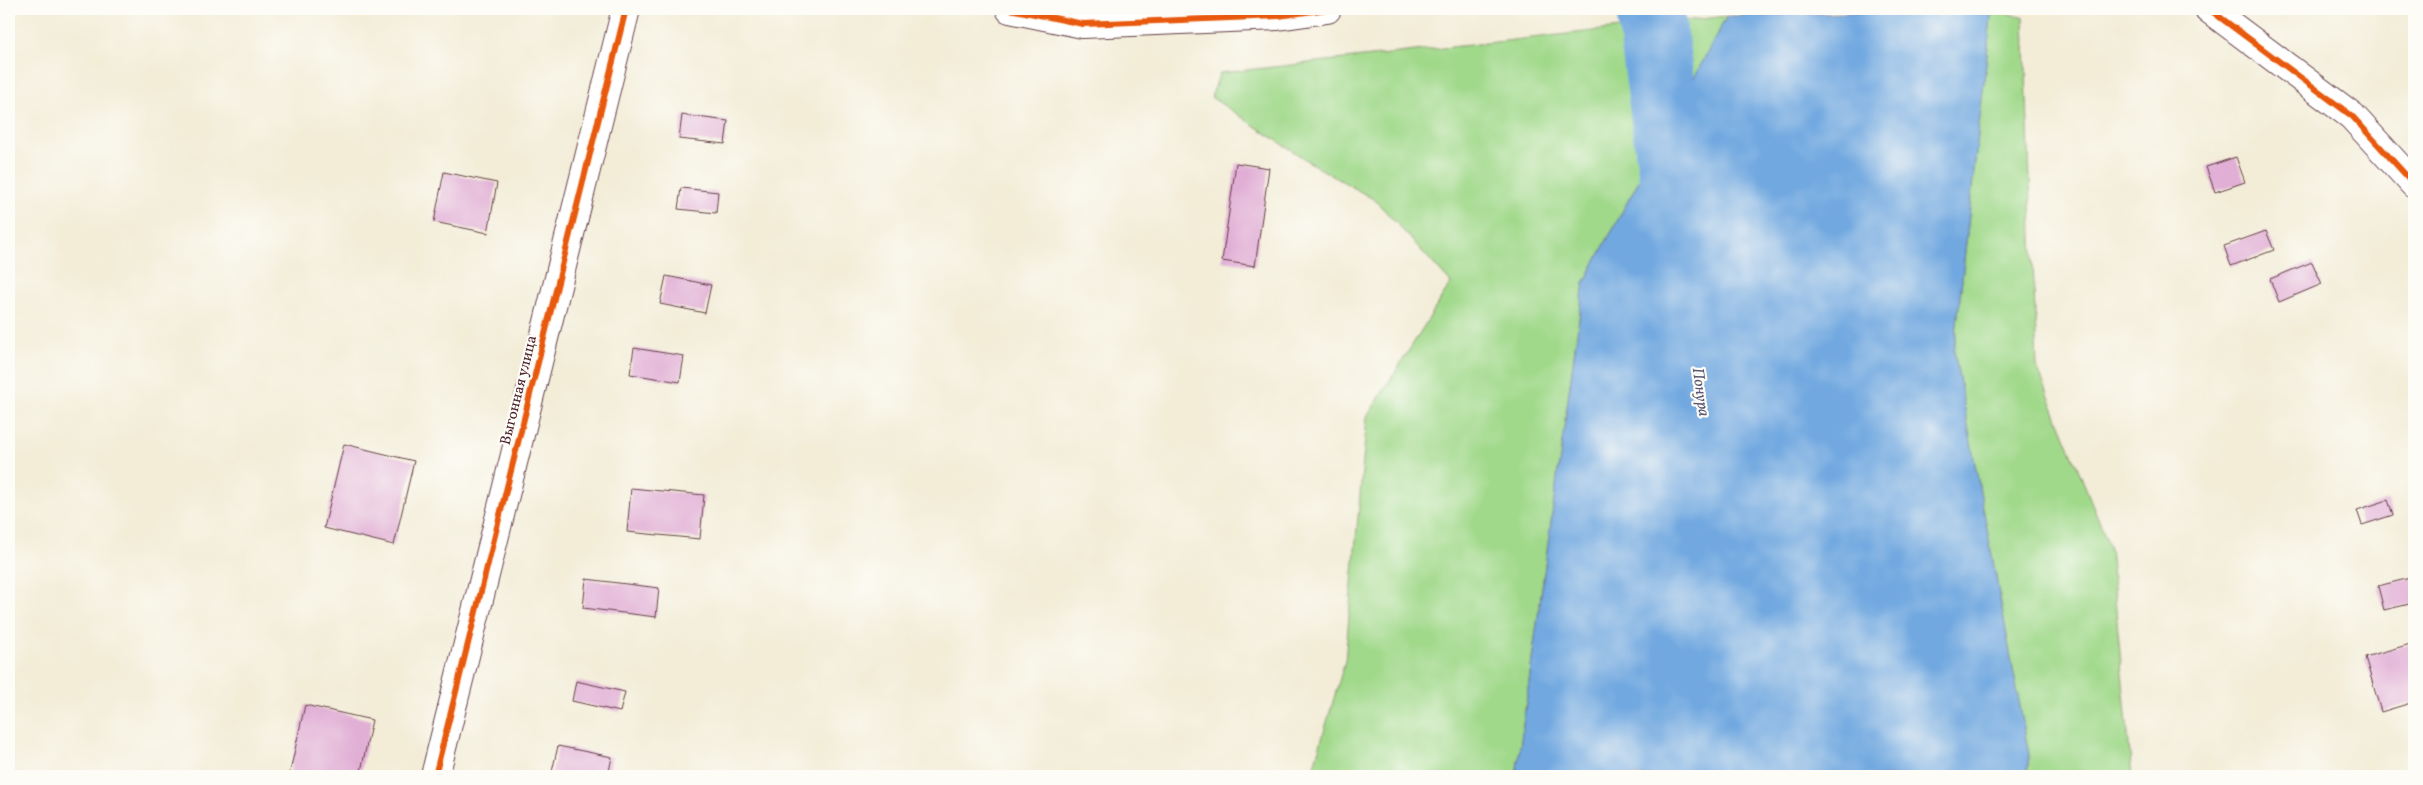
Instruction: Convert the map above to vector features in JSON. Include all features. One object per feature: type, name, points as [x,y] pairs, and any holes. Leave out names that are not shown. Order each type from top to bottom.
[{"type":"street","name":"Выгонная улица","points":[[435,776],[626,9]]},
{"type":"street","points":[[1010,9],[1083,24],[1278,16],[1327,9]]},
{"type":"street","points":[[2209,9],[2352,116],[2414,184]]},
{"type":"green space","points":[[1992,9],[2024,18],[2037,367],[2110,548],[2132,776],[2027,776],[2029,755],[1954,351]]},
{"type":"green space","points":[[1727,16],[1584,283],[1516,776],[1311,776],[1345,661],[1367,417],[1451,283],[1375,200],[1314,165],[1211,97],[1220,73]]},
{"type":"water","points":[[1992,9],[1954,351],[2029,755],[2027,776],[1516,776],[1584,283],[1727,16]]},
{"type":"building","points":[[682,115],[728,121],[725,144],[679,139]]},
{"type":"building","points":[[2236,157],[2245,182],[2215,192],[2206,167]]},
{"type":"building","points":[[1236,163],[1269,168],[1255,266],[1222,261]]},
{"type":"building","points":[[444,172],[497,183],[488,233],[434,222]]},
{"type":"building","points":[[681,188],[718,192],[716,213],[678,209]]},
{"type":"building","points":[[2266,231],[2274,250],[2231,266],[2224,246]]},
{"type":"building","points":[[2312,262],[2322,284],[2279,302],[2270,279]]},
{"type":"building","points":[[666,276],[711,285],[705,313],[660,304]]},
{"type":"building","points":[[634,348],[684,356],[680,382],[630,374]]},
{"type":"building","points":[[344,444],[414,461],[394,545],[324,528]]},
{"type":"building","points":[[631,488],[704,495],[700,539],[627,532]]},
{"type":"building","points":[[2388,500],[2393,515],[2362,525],[2357,510]]},
{"type":"building","points":[[2414,577],[2414,603],[2384,610],[2378,586]]},
{"type":"building","points":[[586,579],[659,588],[656,617],[583,608]]},
{"type":"building","points":[[2414,643],[2414,702],[2381,712],[2365,657]]},
{"type":"building","points":[[576,681],[625,692],[620,712],[572,701]]},
{"type":"building","points":[[305,705],[372,720],[360,776],[289,776]]},
{"type":"building","points":[[558,746],[612,757],[608,776],[551,776]]},
{"type":"waterway","name":"Понура","points":[[1650,9],[1679,221]]},
{"type":"cycle path","points":[[435,776],[626,9]]},
{"type":"cycle path","points":[[1010,9],[1083,24],[1278,16],[1327,9]]},
{"type":"cycle path","points":[[2209,9],[2352,116],[2414,184]]}]
